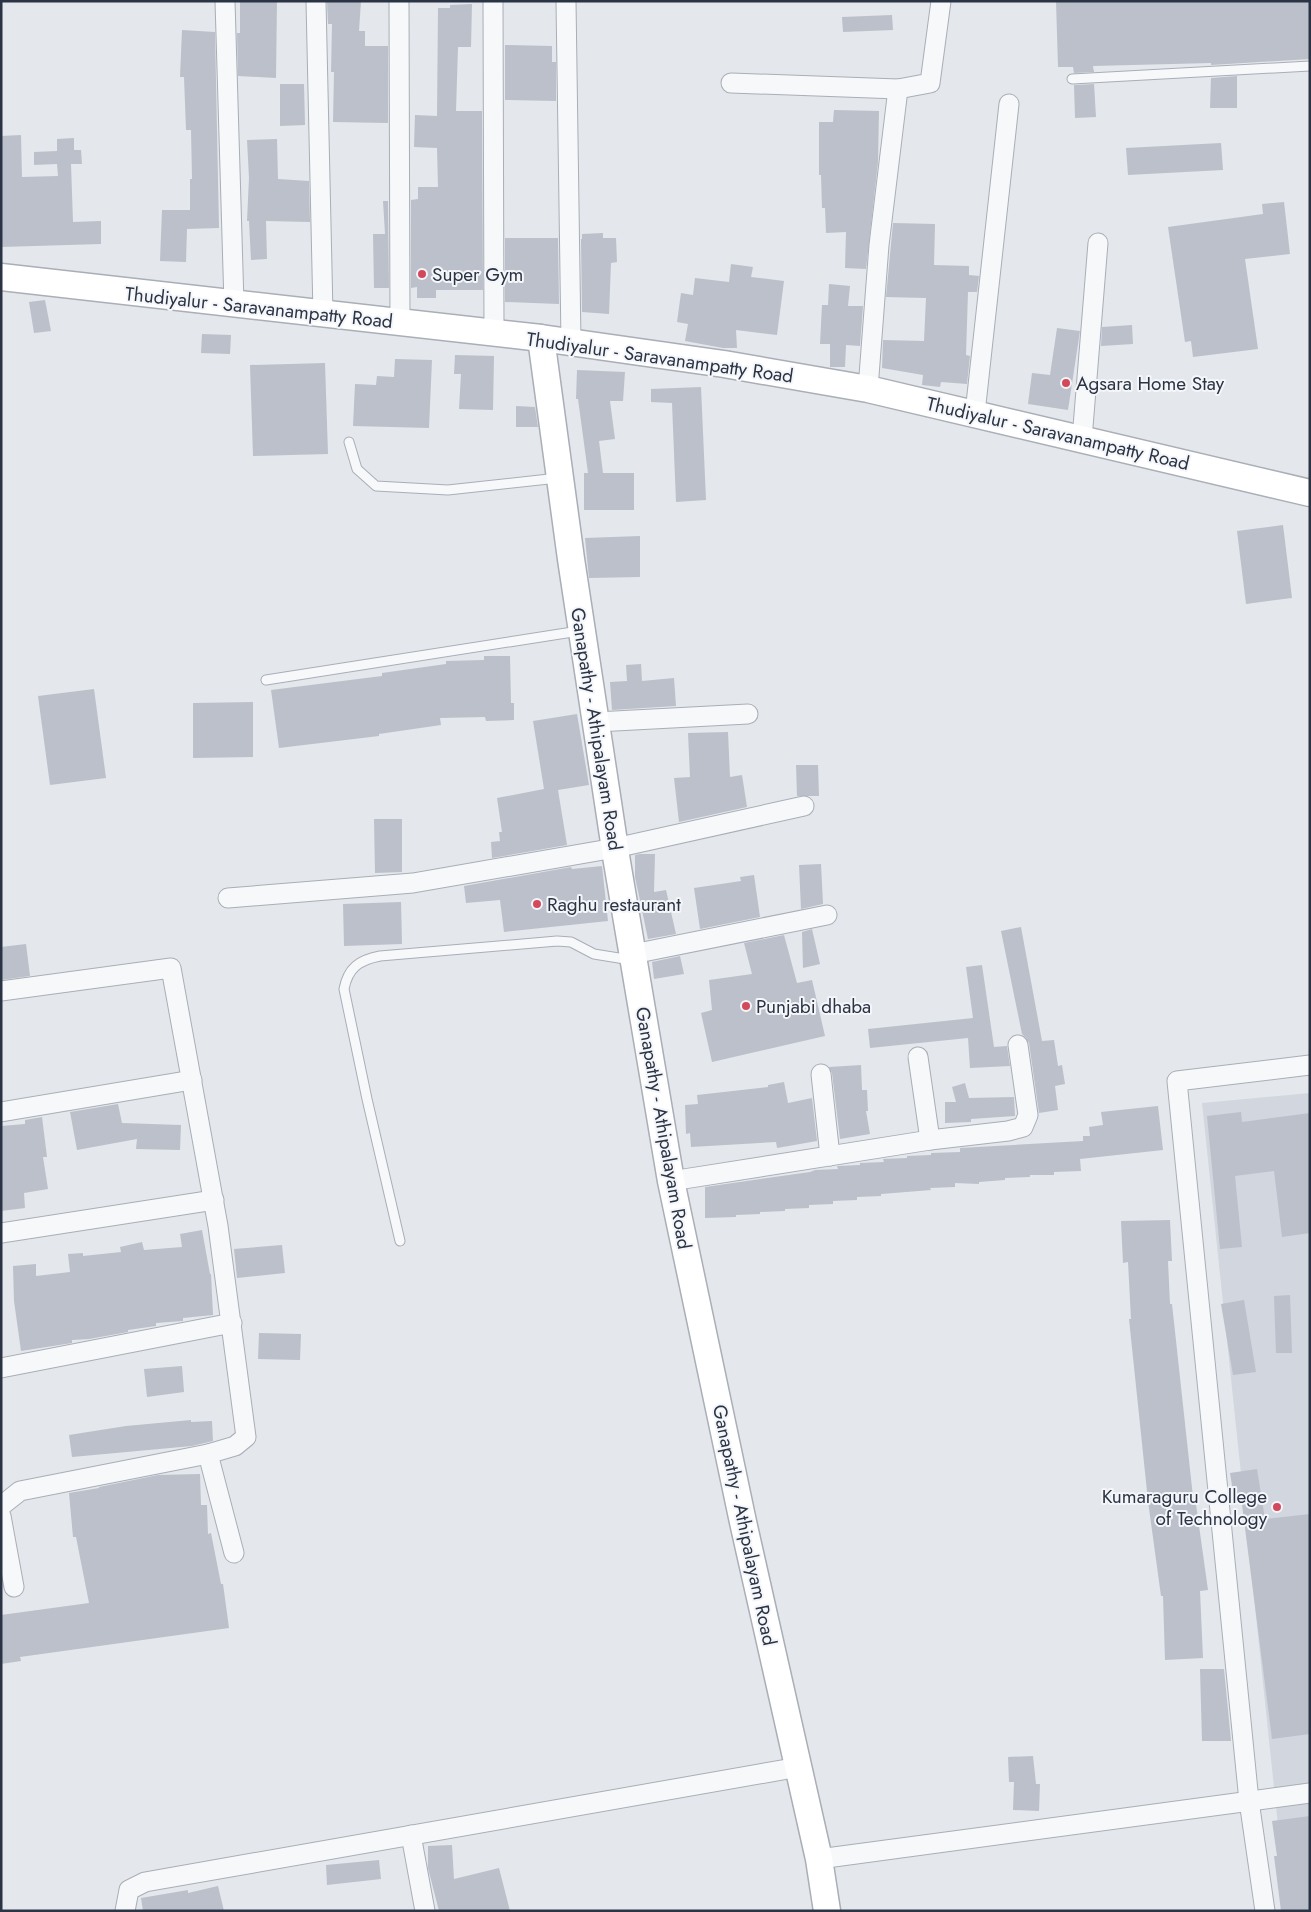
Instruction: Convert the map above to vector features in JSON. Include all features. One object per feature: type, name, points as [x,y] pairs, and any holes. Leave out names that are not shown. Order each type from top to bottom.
[{"type":"main road","name":"Thudiyalur - Saravanampatty Road","points":[[1,277],[541,338],[724,364],[868,389],[1310,493]]},
{"type":"main road","name":"Ganapathy - Athipalayam Road","points":[[541,338],[615,848],[671,1181],[743,1522],[819,1859],[827,1911]]},
{"type":"street","points":[[225,1],[234,304]]},
{"type":"street","points":[[316,1],[323,314]]},
{"type":"street","points":[[399,1],[400,323]]},
{"type":"street","points":[[493,1],[494,333]]},
{"type":"street","points":[[566,1],[571,342]]},
{"type":"street","points":[[731,83],[898,89],[930,83],[941,1]]},
{"type":"street","points":[[868,389],[879,245],[898,89]]},
{"type":"street","points":[[975,413],[1009,104]]},
{"type":"street","points":[[1082,438],[1098,243]]},
{"type":"street","points":[[596,722],[748,714]]},
{"type":"street","points":[[228,898],[413,883],[615,848],[804,806]]},
{"type":"street","points":[[633,957],[827,915]]},
{"type":"street","points":[[1,991],[171,968],[214,1200],[246,1437],[235,1446],[208,1454],[20,1491],[1,1506]]},
{"type":"street","points":[[671,1181],[930,1140],[1008,1131],[1023,1127],[1028,1115],[1018,1045]]},
{"type":"street","points":[[918,1057],[930,1140]]},
{"type":"street","points":[[1264,1911],[1249,1800],[1177,1081],[1310,1065]]},
{"type":"street","points":[[821,1074],[830,1156]]},
{"type":"street","points":[[1,1112],[192,1080]]},
{"type":"street","points":[[1,1233],[214,1200]]},
{"type":"street","points":[[1,1368],[232,1323]]},
{"type":"street","points":[[208,1454],[234,1553]]},
{"type":"street","points":[[1,1516],[14,1587]]},
{"type":"street","points":[[125,1911],[129,1890],[145,1882],[798,1767]]},
{"type":"street","points":[[819,1859],[1310,1793]]},
{"type":"street","points":[[411,1835],[425,1911]]},
{"type":"lane","points":[[1072,79],[1310,66]]},
{"type":"lane","points":[[349,442],[357,469],[376,486],[448,490],[560,478]]},
{"type":"lane","points":[[266,680],[582,630]]},
{"type":"lane","points":[[400,1241],[344,989],[346,976],[356,965],[367,958],[557,941],[571,942],[594,954],[633,957]]},
{"type":"shaded area","name":"Kumaraguru College of Technology","points":[[1310,1093],[1310,1911],[1287,1911],[1202,1103]]},
{"type":"building","points":[[240,1],[277,1],[276,78],[238,76],[237,33],[240,33]]},
{"type":"building","points":[[327,1],[361,1],[359,31],[365,31],[365,46],[388,46],[388,123],[333,122],[334,72],[331,72],[332,24],[328,24]]},
{"type":"building","points":[[1056,1],[1310,1],[1310,59],[1211,65],[1211,63],[1093,66],[1094,72],[1074,73],[1073,67],[1058,67]]},
{"type":"building","points":[[472,4],[471,47],[458,47],[456,111],[482,111],[483,290],[436,290],[436,298],[417,298],[417,287],[411,288],[411,200],[418,199],[418,187],[438,187],[437,148],[414,147],[415,115],[437,116],[438,8],[450,8],[450,5]]},
{"type":"building","points":[[892,15],[893,30],[843,32],[842,17]]},
{"type":"building","points":[[182,30],[215,32],[219,228],[187,229],[186,262],[160,261],[162,210],[190,210],[190,179],[192,179],[191,130],[186,130],[184,77],[180,77]]},
{"type":"building","points":[[505,45],[552,46],[552,62],[556,62],[556,101],[505,100]]},
{"type":"building","points":[[1237,76],[1237,108],[1210,108],[1211,78]]},
{"type":"building","points":[[280,84],[304,84],[305,125],[280,126]]},
{"type":"building","points":[[1094,84],[1096,117],[1075,118],[1074,85]]},
{"type":"building","points":[[834,110],[879,111],[878,162],[866,269],[845,268],[846,232],[826,233],[825,208],[822,208],[821,175],[819,175],[819,122],[833,122]]},
{"type":"building","points":[[21,135],[22,177],[58,176],[57,164],[34,165],[34,152],[57,151],[57,139],[74,138],[74,150],[81,150],[82,164],[71,164],[73,222],[101,221],[101,244],[1,247],[1,136]]},
{"type":"building","points":[[277,139],[278,179],[309,181],[310,222],[266,221],[267,259],[251,260],[249,221],[247,221],[249,178],[247,140]]},
{"type":"building","points":[[1221,143],[1223,170],[1128,175],[1126,148]]},
{"type":"building","points":[[383,201],[388,201],[389,288],[374,288],[373,234],[385,234]]},
{"type":"building","points":[[1284,202],[1290,254],[1245,259],[1258,349],[1193,357],[1191,341],[1185,342],[1168,227],[1263,214],[1262,204]]},
{"type":"building","points":[[893,223],[935,224],[934,265],[969,266],[969,275],[979,276],[977,292],[968,292],[966,355],[970,356],[967,384],[941,382],[940,387],[922,385],[923,375],[882,368],[883,340],[924,341],[926,298],[886,297]]},
{"type":"building","points":[[603,233],[603,238],[616,238],[617,262],[611,263],[609,314],[582,312],[582,234]]},
{"type":"building","points":[[505,238],[558,238],[559,304],[505,302]]},
{"type":"building","points":[[731,264],[753,267],[751,277],[784,281],[777,335],[736,330],[737,348],[723,348],[685,341],[688,324],[677,322],[681,293],[693,295],[695,278],[729,282]]},
{"type":"building","points":[[829,284],[850,286],[848,306],[863,306],[860,346],[846,345],[845,367],[830,367],[830,344],[820,344],[822,305],[828,305]]},
{"type":"building","points":[[45,300],[51,331],[34,333],[29,302]]},
{"type":"building","points":[[1132,325],[1133,344],[1101,346],[1102,327]]},
{"type":"building","points":[[1057,328],[1080,331],[1068,410],[1028,404],[1032,373],[1050,375]]},
{"type":"building","points":[[202,334],[231,335],[230,354],[201,353]]},
{"type":"building","points":[[455,355],[494,356],[493,410],[459,409],[461,374],[454,374]]},
{"type":"building","points":[[395,359],[432,360],[429,428],[353,426],[355,384],[376,385],[377,376],[394,377]]},
{"type":"building","points":[[325,363],[328,454],[253,456],[250,365]]},
{"type":"building","points":[[577,370],[625,372],[623,401],[610,401],[615,439],[599,441],[603,473],[634,473],[634,510],[584,510],[584,473],[588,473],[578,399],[576,399]]},
{"type":"building","points":[[701,387],[706,500],[676,502],[672,403],[651,402],[651,389]]},
{"type":"building","points":[[516,406],[535,407],[538,427],[516,427]]},
{"type":"building","points":[[1283,525],[1292,598],[1246,604],[1237,531]]},
{"type":"building","points":[[640,536],[640,577],[589,578],[585,538]]},
{"type":"building","points":[[484,656],[510,656],[511,703],[514,703],[514,720],[486,721],[485,717],[440,718],[441,725],[379,734],[379,736],[279,748],[271,690],[382,676],[382,673],[446,664],[446,661],[484,660]]},
{"type":"building","points":[[641,664],[642,681],[674,678],[676,706],[612,710],[610,682],[627,681],[626,665]]},
{"type":"building","points":[[94,689],[106,778],[50,785],[38,696]]},
{"type":"building","points":[[253,702],[253,757],[193,758],[193,703]]},
{"type":"building","points":[[577,714],[589,785],[558,790],[567,845],[492,858],[491,842],[500,841],[499,832],[502,832],[497,798],[544,789],[533,721]]},
{"type":"building","points":[[728,732],[730,777],[742,775],[747,807],[679,822],[674,778],[690,777],[688,733]]},
{"type":"building","points":[[796,765],[818,765],[819,796],[797,796]]},
{"type":"building","points":[[374,819],[402,819],[402,872],[375,873]]},
{"type":"building","points":[[655,854],[654,892],[666,890],[676,934],[648,939],[635,877],[635,855]]},
{"type":"building","points":[[821,864],[823,904],[801,909],[799,865]]},
{"type":"building","points":[[602,866],[608,921],[504,932],[500,900],[466,903],[464,886],[571,867],[572,869]]},
{"type":"building","points":[[754,875],[760,917],[700,929],[694,888],[741,881],[740,877]]},
{"type":"building","points":[[401,902],[402,944],[344,946],[343,904]]},
{"type":"building","points":[[1021,927],[1042,1041],[1054,1040],[1058,1066],[1062,1065],[1065,1084],[1055,1086],[1058,1110],[1039,1113],[1029,1043],[1022,1034],[1001,931]]},
{"type":"building","points":[[812,929],[820,964],[803,968],[802,932]]},
{"type":"building","points":[[784,935],[797,983],[812,980],[825,1036],[712,1062],[701,1013],[712,1010],[709,980],[752,974],[744,943]]},
{"type":"building","points":[[26,944],[30,976],[1,980],[1,947]]},
{"type":"building","points":[[680,956],[684,974],[654,979],[652,962]]},
{"type":"building","points":[[982,965],[994,1047],[1007,1046],[1010,1066],[970,1068],[968,1038],[870,1048],[868,1029],[973,1018],[966,967]]},
{"type":"building","points":[[861,1065],[862,1090],[867,1090],[868,1111],[866,1111],[870,1134],[840,1139],[832,1073],[829,1067]]},
{"type":"building","points":[[784,1082],[788,1103],[812,1098],[817,1141],[777,1148],[776,1142],[691,1147],[690,1133],[686,1134],[685,1105],[698,1104],[697,1095],[768,1087],[768,1085]]},
{"type":"building","points":[[965,1083],[969,1098],[1014,1097],[1015,1116],[971,1119],[971,1122],[945,1123],[945,1102],[956,1102],[952,1087]]},
{"type":"building","points":[[118,1104],[122,1123],[181,1125],[180,1150],[136,1149],[137,1139],[77,1150],[70,1112]]},
{"type":"building","points":[[1158,1106],[1163,1150],[1080,1159],[1081,1171],[1054,1172],[1054,1175],[1005,1178],[1005,1180],[979,1182],[979,1184],[955,1183],[955,1187],[930,1188],[931,1190],[857,1197],[857,1200],[833,1201],[833,1204],[809,1205],[809,1208],[760,1212],[760,1214],[736,1215],[736,1217],[705,1218],[705,1187],[815,1170],[838,1169],[837,1166],[884,1162],[883,1159],[931,1155],[931,1153],[960,1152],[960,1148],[1083,1141],[1083,1136],[1090,1136],[1089,1127],[1103,1125],[1101,1112]]},
{"type":"building","points":[[1241,1112],[1242,1122],[1310,1113],[1310,1233],[1282,1237],[1274,1171],[1235,1176],[1242,1247],[1220,1249],[1207,1116]]},
{"type":"building","points":[[42,1117],[47,1157],[43,1157],[48,1189],[24,1193],[25,1208],[1,1211],[1,1126],[25,1124],[25,1120]]},
{"type":"building","points":[[1170,1220],[1172,1261],[1168,1261],[1170,1304],[1172,1304],[1193,1497],[1195,1497],[1208,1590],[1200,1591],[1203,1658],[1165,1660],[1163,1596],[1161,1596],[1148,1501],[1129,1319],[1131,1319],[1128,1262],[1123,1263],[1121,1221]]},
{"type":"building","points":[[202,1230],[211,1274],[213,1315],[183,1318],[183,1321],[156,1323],[156,1326],[128,1330],[128,1332],[72,1340],[72,1343],[21,1351],[14,1301],[13,1266],[36,1264],[36,1276],[70,1272],[68,1254],[83,1253],[83,1256],[121,1252],[120,1247],[142,1242],[144,1250],[182,1247],[180,1234]]},
{"type":"building","points":[[282,1245],[285,1273],[237,1278],[234,1249]]},
{"type":"building","points":[[1290,1295],[1292,1353],[1276,1353],[1274,1296]]},
{"type":"building","points":[[1244,1300],[1256,1372],[1233,1375],[1221,1304]]},
{"type":"building","points":[[259,1333],[301,1334],[300,1360],[258,1359]]},
{"type":"building","points":[[182,1366],[184,1392],[147,1397],[144,1369]]},
{"type":"building","points":[[191,1420],[191,1422],[212,1421],[213,1441],[192,1446],[72,1457],[69,1435],[126,1426]]},
{"type":"building","points":[[1257,1469],[1265,1519],[1310,1514],[1310,1734],[1272,1739],[1241,1497],[1234,1498],[1230,1473]]},
{"type":"building","points":[[200,1474],[201,1505],[207,1505],[208,1534],[211,1533],[221,1584],[223,1584],[229,1628],[20,1657],[21,1661],[1,1664],[1,1615],[89,1603],[76,1537],[73,1537],[69,1493],[158,1475]]},
{"type":"building","points":[[1200,1669],[1224,1669],[1231,1741],[1202,1741]]},
{"type":"building","points":[[1033,1756],[1036,1784],[1040,1784],[1039,1811],[1013,1810],[1014,1782],[1009,1782],[1008,1757]]},
{"type":"building","points":[[1310,1816],[1310,1911],[1281,1911],[1272,1821]]},
{"type":"building","points":[[452,1845],[454,1879],[499,1868],[510,1911],[439,1911],[428,1868],[428,1846]]},
{"type":"building","points":[[379,1860],[381,1879],[327,1885],[326,1865]]},
{"type":"building","points":[[218,1886],[224,1911],[143,1911],[141,1898],[188,1890],[188,1893]]},
{"type":"place","name":"Super Gym","points":[[422,274]]},
{"type":"place","name":"Agsara Home Stay","points":[[1066,383]]},
{"type":"place","name":"Raghu restaurant","points":[[537,904]]},
{"type":"place","name":"Punjabi dhaba","points":[[746,1006]]},
{"type":"place","name":"Kumaraguru College of Technology","points":[[1277,1507]]}]
